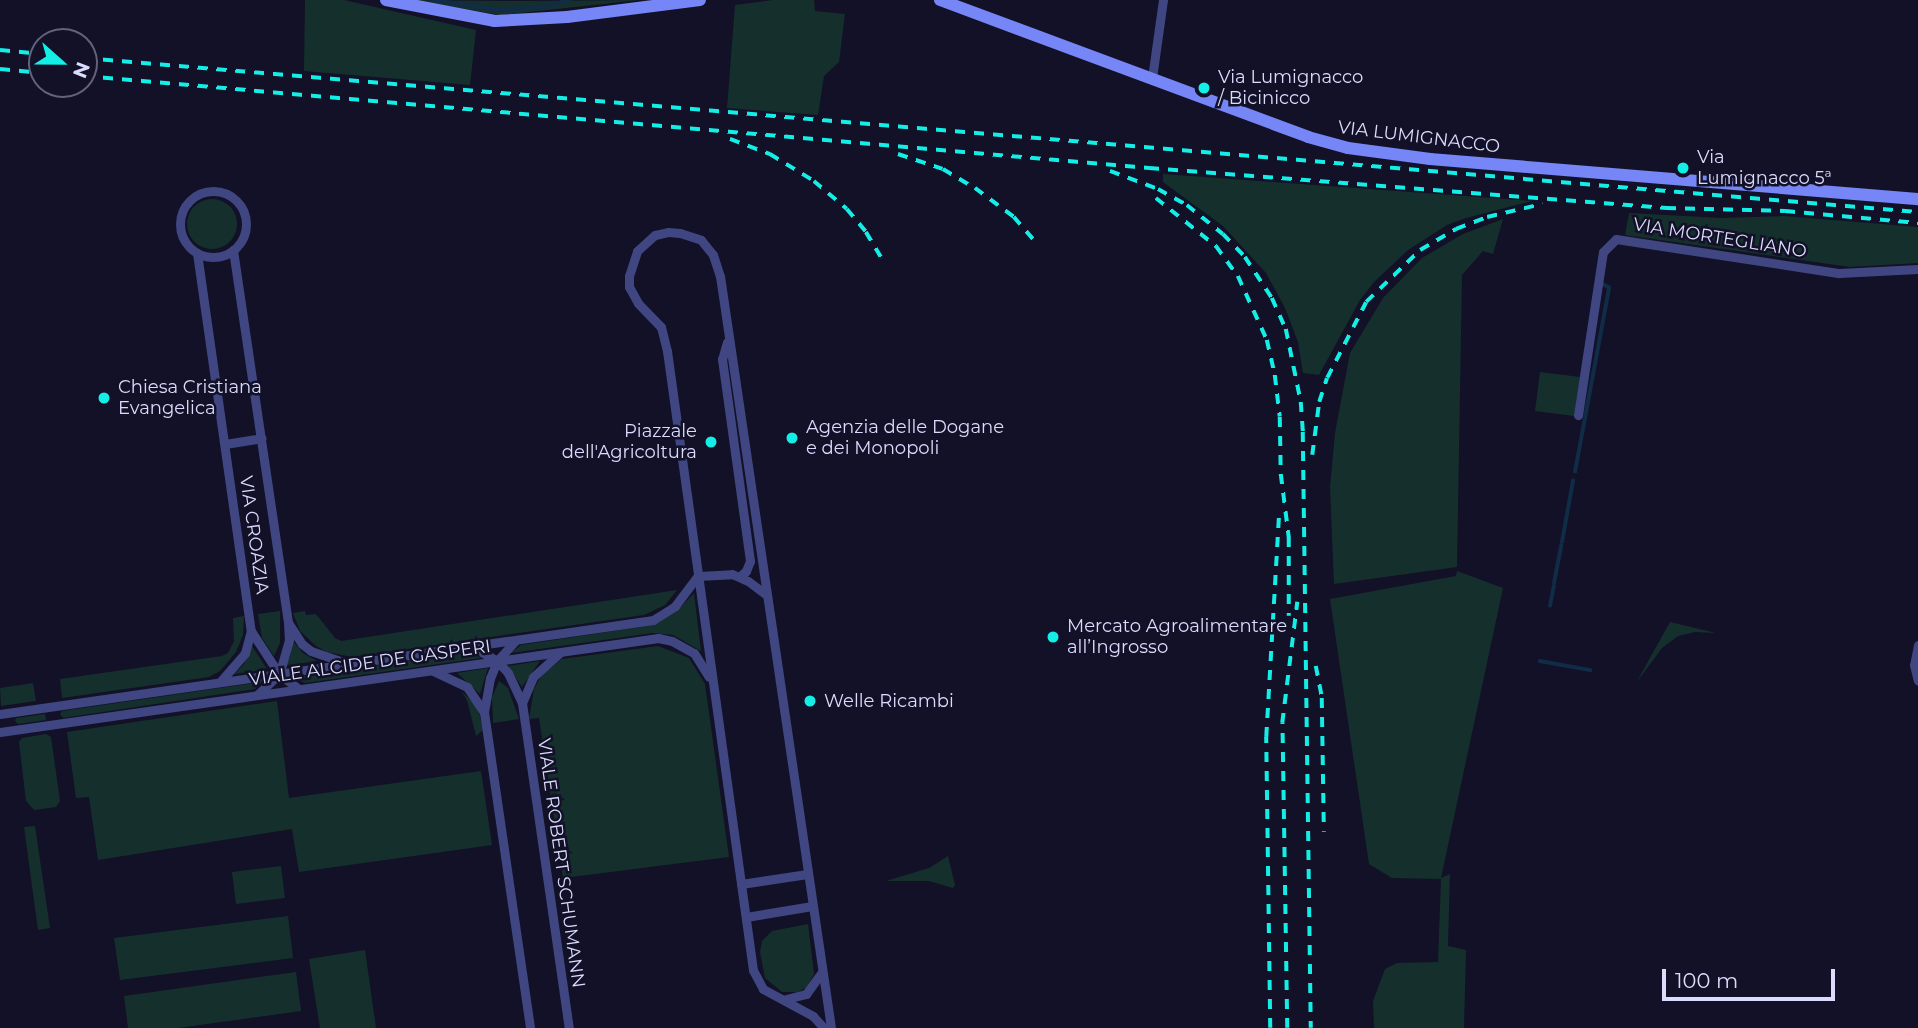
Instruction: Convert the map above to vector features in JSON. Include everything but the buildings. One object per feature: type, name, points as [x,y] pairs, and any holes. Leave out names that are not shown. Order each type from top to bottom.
[{"type":"main road","points":[[386,0],[444,14],[495,21],[567,17],[700,0]]},
{"type":"main road","name":"VIA LUMIGNACCO","points":[[940,0],[1308,137],[1365,151],[1918,199]]},
{"type":"street","points":[[1152,78],[1163,0]]},
{"type":"street","name":"VIA CROAZIA","points":[[257,696],[279,674],[289,640],[288,622],[233,250],[245,232],[244,211],[230,195],[210,190],[191,199],[180,217],[182,238],[197,253],[251,631],[279,674],[299,689]]},
{"type":"street","points":[[824,1028],[803,1010],[774,997],[757,982],[664,334],[657,320],[638,303],[629,287],[632,262],[645,243],[655,235],[680,233],[692,236],[708,247],[720,276],[831,1028]]},
{"type":"street","name":"VIA MORTEGLIANO","points":[[1578,415],[1603,252],[1616,239],[1839,273],[1918,269]]},
{"type":"street","points":[[197,253],[215,257],[233,250]]},
{"type":"street","points":[[729,337],[722,359],[750,561],[746,571],[739,577]]},
{"type":"street","points":[[225,444],[262,438]]},
{"type":"street","points":[[698,576],[723,573],[739,577],[765,594]]},
{"type":"street","name":"VIALE ALCIDE DE GASPERI","points":[[0,715],[653,620],[676,606],[698,576]]},
{"type":"street","name":"VIA CROAZIA","points":[[288,622],[302,644],[311,652],[350,664]]},
{"type":"street","points":[[218,683],[244,653],[251,631]]},
{"type":"street","name":"VIALE ALCIDE DE GASPERI","points":[[0,732],[658,638],[672,641],[694,653],[703,663],[715,696]]},
{"type":"street","points":[[517,640],[497,661],[490,678],[484,712],[530,1028]]},
{"type":"street","points":[[1918,645],[1914,672],[1918,681]]},
{"type":"street","name":"VIALE ROBERT SCHUMANN","points":[[473,647],[497,661],[508,673],[522,703],[569,1028]]},
{"type":"street","points":[[522,703],[533,677],[564,650]]},
{"type":"street","points":[[431,670],[467,687],[484,712]]},
{"type":"street","points":[[741,884],[807,874]]},
{"type":"street","points":[[746,917],[812,906]]},
{"type":"street","points":[[774,997],[800,998],[811,990],[822,972]]},
{"type":"green space","points":[[305,0],[344,0],[476,30],[470,85],[304,71]]},
{"type":"green space","points":[[410,0],[519,1],[640,0],[501,15]]},
{"type":"green space","points":[[773,0],[814,0],[815,11],[845,14],[839,62],[824,76],[818,115],[727,108],[735,5]]},
{"type":"green space","points":[[1163,174],[1532,201],[1447,225],[1408,250],[1374,282],[1360,300],[1319,375],[1303,373],[1298,342],[1285,308],[1266,273],[1223,226],[1163,182]]},
{"type":"green space","points":[[212,199],[230,206],[237,224],[230,242],[212,249],[194,242],[187,224],[194,206]]},
{"type":"green space","points":[[1629,213],[1721,218],[1784,216],[1918,227],[1918,263],[1850,267],[1625,235]]},
{"type":"green space","points":[[1503,219],[1493,254],[1483,251],[1462,275],[1457,567],[1334,584],[1330,487],[1335,433],[1350,353],[1383,298],[1422,258],[1463,234]]},
{"type":"green space","points":[[1540,372],[1580,377],[1574,416],[1535,411]]},
{"type":"green space","points":[[1457,571],[1503,588],[1441,878],[1450,874],[1448,946],[1466,950],[1464,1028],[1374,1028],[1373,1001],[1385,969],[1397,963],[1438,962],[1441,879],[1392,878],[1369,864],[1330,599],[1456,576]]},
{"type":"green space","points":[[677,590],[665,605],[644,615],[352,657],[327,652],[316,646],[300,631],[293,613],[305,611],[306,615],[316,614],[335,638],[341,641]]},
{"type":"green space","points":[[694,593],[701,651],[673,635],[653,633],[511,653],[521,645],[654,625],[677,611]]},
{"type":"green space","points":[[280,611],[280,643],[274,656],[262,638],[258,614]]},
{"type":"green space","points":[[244,616],[243,635],[236,652],[220,671],[209,677],[62,698],[60,679],[222,656],[228,653],[234,641],[233,618]]},
{"type":"green space","points":[[1670,622],[1716,633],[1695,632],[1678,636],[1662,648],[1636,683]]},
{"type":"green space","points":[[292,640],[303,653],[317,661],[284,666],[290,657]]},
{"type":"green space","points":[[252,646],[267,669],[234,674],[244,664]]},
{"type":"green space","points":[[658,646],[689,658],[705,684],[729,857],[563,878],[539,718],[529,719],[534,689],[541,676],[562,659]]},
{"type":"green space","points":[[469,652],[481,658],[305,683],[293,678]]},
{"type":"green space","points":[[540,661],[522,687],[508,666]]},
{"type":"green space","points":[[488,668],[480,694],[457,673]]},
{"type":"green space","points":[[499,681],[508,688],[519,719],[493,723],[492,697]]},
{"type":"green space","points":[[262,682],[255,689],[63,718],[60,714],[62,711]]},
{"type":"green space","points":[[33,683],[36,701],[1,706],[0,688]]},
{"type":"green space","points":[[461,691],[476,705],[480,716],[483,730],[476,736],[467,700]]},
{"type":"green space","points":[[277,701],[289,798],[481,771],[492,845],[299,872],[292,829],[98,860],[89,797],[76,798],[67,732]]},
{"type":"green space","points":[[45,714],[46,720],[18,724],[15,721],[16,718]]},
{"type":"green space","points":[[46,734],[51,737],[60,801],[56,807],[34,810],[26,801],[19,742],[22,738]]},
{"type":"green space","points":[[35,826],[50,928],[38,930],[24,827]]},
{"type":"green space","points":[[948,856],[955,885],[953,888],[929,881],[886,881],[929,868]]},
{"type":"green space","points":[[281,866],[285,898],[236,904],[232,872]]},
{"type":"green space","points":[[288,916],[293,958],[120,980],[114,938]]},
{"type":"green space","points":[[808,924],[814,974],[807,987],[798,992],[782,992],[765,978],[760,952],[762,941],[772,931]]},
{"type":"green space","points":[[365,950],[376,1028],[320,1028],[309,959]]},
{"type":"green space","points":[[296,972],[301,1011],[178,1028],[128,1028],[124,996]]},
{"type":"waterway","points":[[433,0],[501,10],[548,6],[569,0]]},
{"type":"waterway","points":[[1575,472],[1609,288],[1604,285]]},
{"type":"waterway","points":[[1562,542],[1573,481]]},
{"type":"waterway","points":[[1554,583],[1561,546]]},
{"type":"waterway","points":[[1550,606],[1554,586]]},
{"type":"waterway","points":[[1540,661],[1590,670]]},
{"type":"railway","points":[[0,50],[28,53]]},
{"type":"railway","points":[[98,59],[1918,212]]},
{"type":"railway","points":[[0,69],[28,72]]},
{"type":"railway","points":[[98,77],[1149,168],[1666,208],[1785,211],[1918,223]]},
{"type":"railway","points":[[730,139],[770,154],[814,181],[847,209],[866,232],[883,260]]},
{"type":"railway","points":[[898,154],[943,169],[975,188],[1014,217],[1037,243]]},
{"type":"railway","points":[[1110,171],[1158,189],[1187,205],[1223,234],[1245,257],[1272,298],[1286,329],[1301,402],[1303,432],[1311,1028]]},
{"type":"railway","points":[[1156,198],[1216,246],[1238,276],[1267,340],[1280,417],[1281,474],[1289,537],[1289,616]]},
{"type":"railway","points":[[1312,455],[1319,402],[1327,378],[1366,302],[1420,250],[1456,229],[1487,217],[1542,204]]},
{"type":"railway","points":[[1270,1028],[1266,737],[1279,512]]},
{"type":"railway","points":[[1287,1028],[1282,723],[1297,602]]},
{"type":"railway","points":[[1316,666],[1322,698],[1324,832]]},
{"type":"place","name":"Via Lumignacco / Bicinicco","points":[[1204,88]]},
{"type":"place","name":"Via Lumignacco 5ª","points":[[1683,168]]},
{"type":"place","name":"Chiesa Cristiana Evangelica","points":[[104,398]]},
{"type":"place","name":"Agenzia delle Dogane e dei Monopoli","points":[[792,438]]},
{"type":"place","name":"Piazzale dell'Agricoltura","points":[[711,442]]},
{"type":"place","name":"Mercato Agroalimentare all’Ingrosso","points":[[1053,637]]},
{"type":"place","name":"Welle Ricambi","points":[[810,701]]}]
